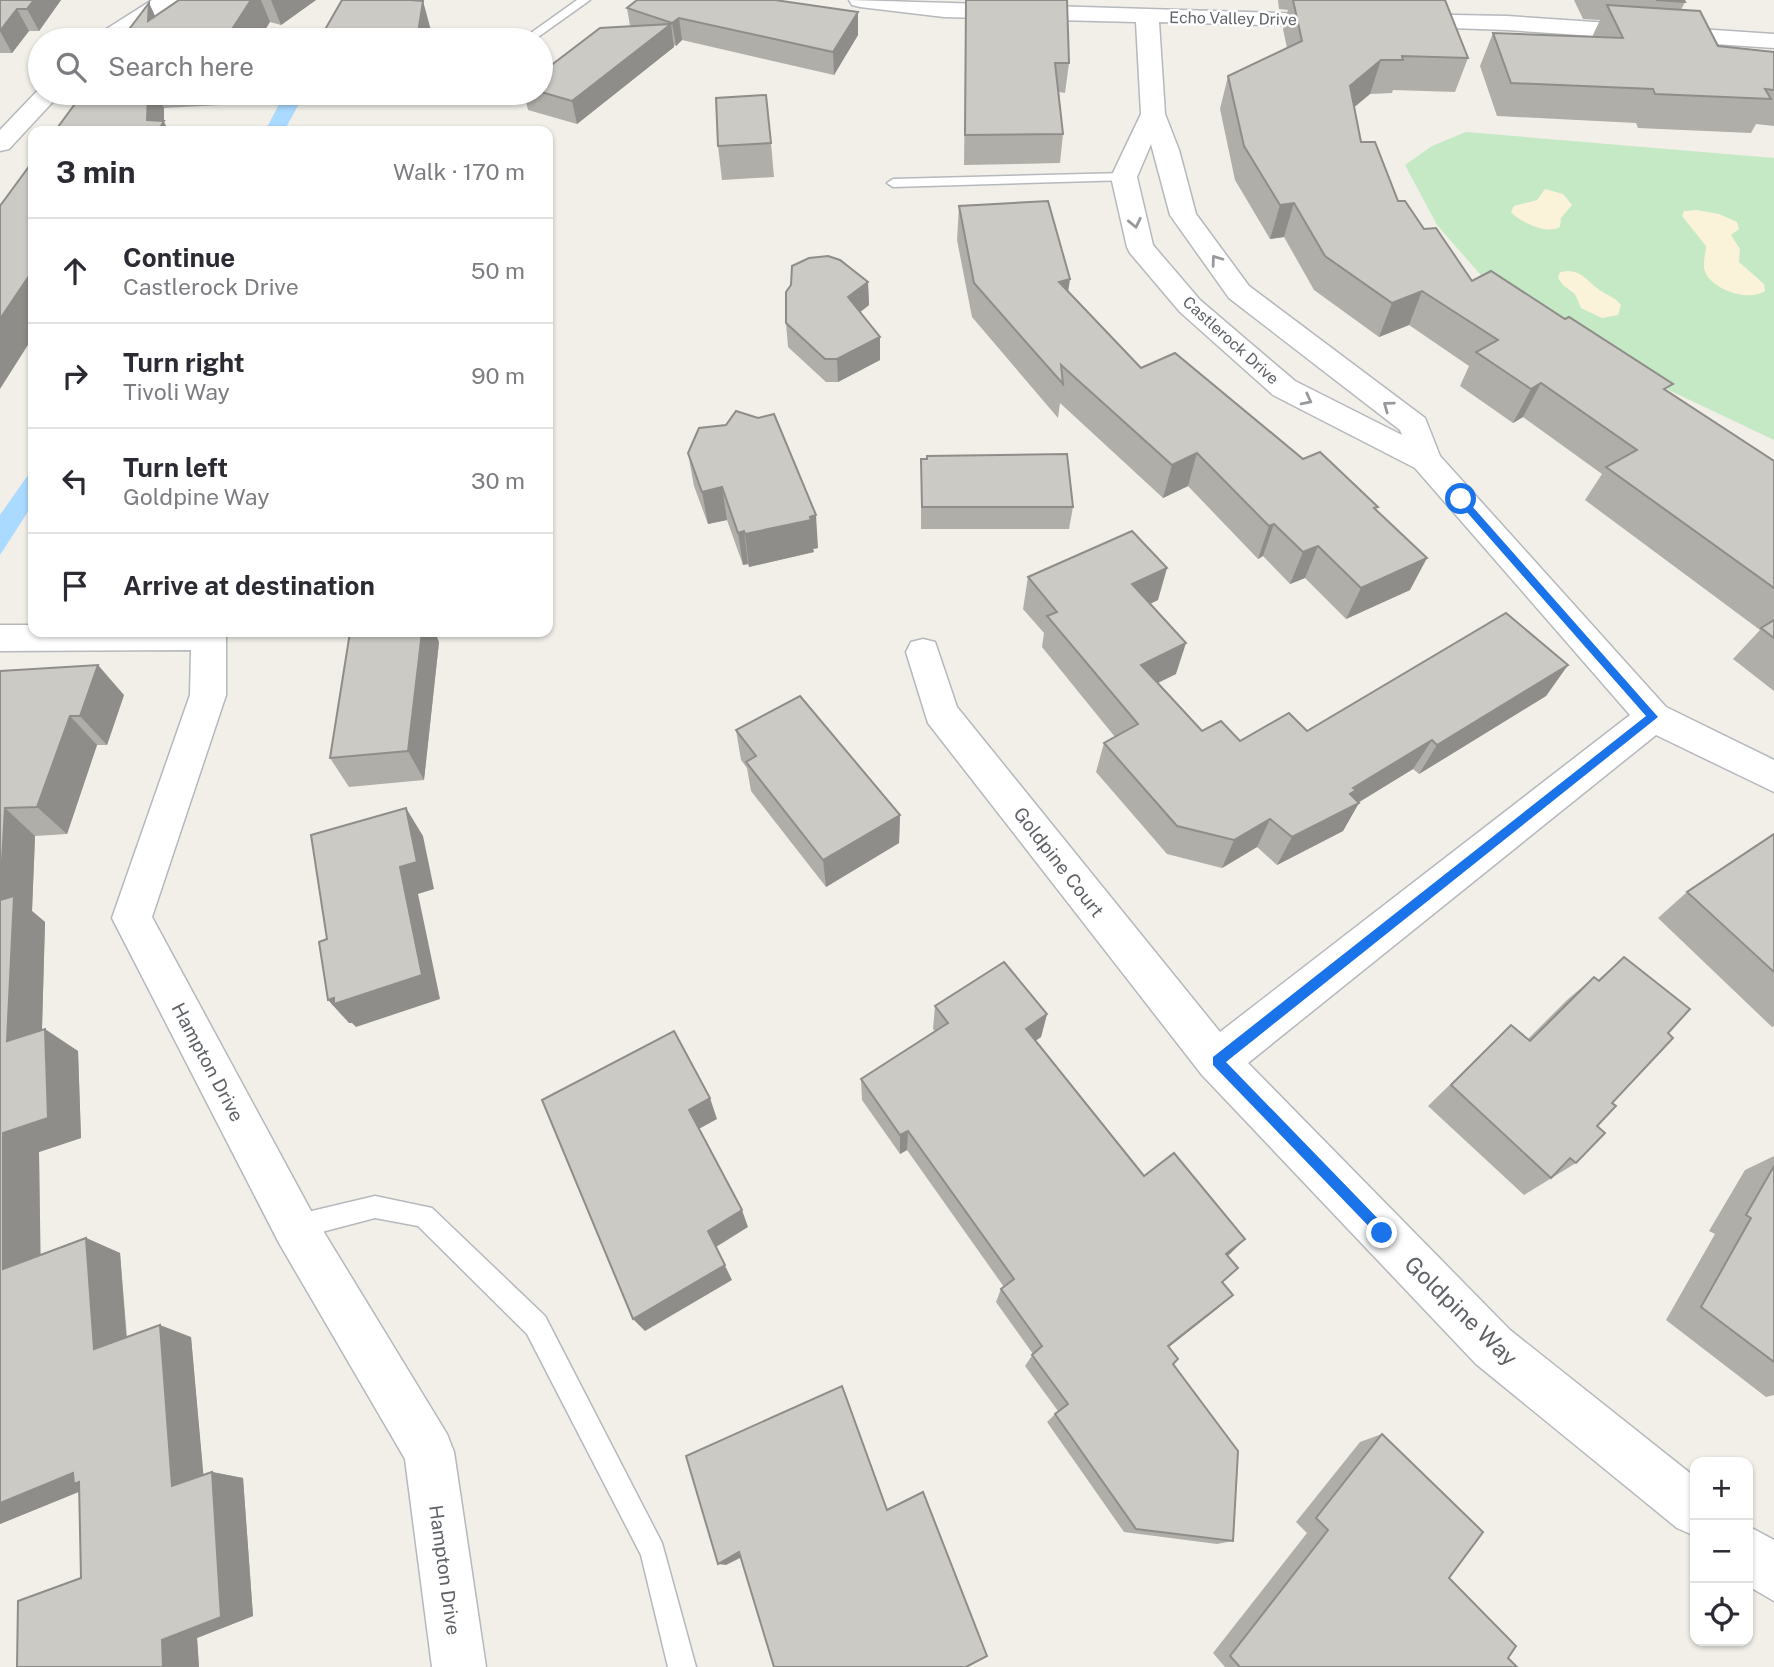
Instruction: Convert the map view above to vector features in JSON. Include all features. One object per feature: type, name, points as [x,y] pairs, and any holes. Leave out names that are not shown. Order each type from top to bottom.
[{"type":"street","points":[[124,28],[167,0]]},
{"type":"street","name":"Echo Valley Drive","points":[[860,0],[944,10],[1355,20]]},
{"type":"street","points":[[1496,0],[1507,23]]},
{"type":"street","name":"Castlerock Drive","points":[[1147,17],[1153,114],[1166,150],[1183,215],[1239,292],[1414,425],[1426,460]]},
{"type":"street","points":[[1383,21],[1507,23],[1774,41]]},
{"type":"street","points":[[0,144],[37,105]]},
{"type":"street","name":"Castlerock Drive","points":[[1153,114],[1124,177],[1140,247],[1190,306],[1284,388],[1426,460],[1653,717],[1774,777]]},
{"type":"street","name":"Hampton Drive","points":[[0,638],[209,637],[208,695],[132,918],[295,1227],[429,1452],[459,1667]]},
{"type":"street","name":"Goldpine Court","points":[[923,652],[941,713],[1217,1061]]},
{"type":"street","points":[[1217,1061],[1653,717]]},
{"type":"street","name":"Goldpine Way","points":[[1217,1061],[1493,1347],[1690,1506]]},
{"type":"street","points":[[1753,1556],[1774,1574]]},
{"type":"lane","points":[[544,28],[584,0]]},
{"type":"lane","points":[[894,183],[1124,177]]},
{"type":"lane","points":[[295,1227],[375,1207],[424,1216],[536,1325],[653,1552],[682,1667]]},
{"type":"green space","points":[[1466,132],[1774,158],[1774,440],[1635,374],[1493,289],[1437,225],[1405,165],[1432,146]]},
{"type":"sand","points":[[1545,189],[1563,194],[1572,205],[1561,218],[1560,227],[1555,229],[1534,226],[1511,212],[1514,206],[1537,200]]},
{"type":"sand","points":[[1697,210],[1719,214],[1737,222],[1739,229],[1731,235],[1740,249],[1739,262],[1764,284],[1765,291],[1758,294],[1739,294],[1729,292],[1712,282],[1704,268],[1706,246],[1682,216],[1684,211]]},
{"type":"sand","points":[[1568,271],[1581,275],[1618,302],[1621,305],[1618,315],[1602,318],[1581,308],[1575,294],[1558,278],[1560,272]]},
{"type":"water","points":[[279,105],[298,105],[287,126],[268,126]]},
{"type":"water","points":[[28,475],[28,512],[0,555],[0,515]]},
{"type":"building","points":[[0,0],[34,0],[27,9],[17,9],[0,31]]},
{"type":"building","points":[[179,0],[251,0],[233,28],[130,28],[149,3],[148,21]]},
{"type":"building","points":[[342,0],[423,1],[419,28],[326,28]]},
{"type":"building","points":[[637,0],[775,0],[858,12],[833,52],[679,18],[672,23],[627,8]]},
{"type":"building","points":[[966,0],[1067,0],[1069,63],[1055,63],[1063,134],[965,135]]},
{"type":"building","points":[[1293,0],[1445,0],[1468,58],[1402,56],[1403,60],[1381,60],[1350,86],[1361,142],[1375,142],[1398,201],[1405,201],[1424,229],[1436,228],[1472,281],[1491,271],[1565,319],[1569,317],[1673,384],[1664,389],[1774,461],[1774,588],[1606,467],[1637,450],[1541,383],[1531,389],[1476,352],[1498,340],[1422,291],[1392,303],[1325,256],[1294,203],[1280,205],[1244,146],[1228,76],[1302,41]]},
{"type":"building","points":[[1607,5],[1700,11],[1718,46],[1774,52],[1774,90],[1765,89],[1771,99],[1655,94],[1653,89],[1511,83],[1493,33],[1623,38]]},
{"type":"building","points":[[671,24],[572,101],[553,95],[553,64],[600,28]]},
{"type":"building","points":[[766,95],[771,143],[718,146],[716,98]]},
{"type":"building","points":[[74,105],[148,105],[147,120],[164,121],[161,126],[59,126]]},
{"type":"building","points":[[28,168],[28,277],[0,319],[0,206]]},
{"type":"building","points":[[1048,201],[1070,279],[1059,282],[1141,368],[1175,353],[1303,459],[1320,452],[1427,558],[1361,588],[1318,546],[1303,552],[1274,524],[1269,526],[1197,453],[1172,465],[1061,365],[1063,384],[974,283],[959,206]]},
{"type":"building","points":[[828,256],[840,260],[868,282],[848,297],[880,337],[837,359],[825,359],[786,323],[786,292],[791,285],[792,266],[809,258]]},
{"type":"building","points":[[736,411],[758,418],[774,414],[816,515],[810,517],[811,520],[745,534],[744,531],[738,533],[722,487],[702,492],[688,453],[699,428],[726,425]]},
{"type":"building","points":[[1067,454],[1073,507],[922,507],[921,459],[927,459],[927,456]]},
{"type":"building","points":[[1132,531],[1167,568],[1132,584],[1186,643],[1141,665],[1202,731],[1221,721],[1240,741],[1289,713],[1307,731],[1506,613],[1568,665],[1437,745],[1432,740],[1353,788],[1356,790],[1350,794],[1359,803],[1292,837],[1270,819],[1234,840],[1177,826],[1104,743],[1138,724],[1047,616],[1057,612],[1028,577]]},
{"type":"building","points":[[1774,620],[1774,638],[1761,628]]},
{"type":"building","points":[[349,637],[421,637],[408,751],[330,758]]},
{"type":"building","points":[[98,665],[80,716],[70,716],[37,807],[5,808],[0,897],[0,671]]},
{"type":"building","points":[[800,696],[900,815],[823,860],[746,762],[756,756],[736,730]]},
{"type":"building","points":[[406,808],[417,862],[400,867],[422,975],[334,1004],[334,998],[328,1000],[319,942],[327,939],[311,835]]},
{"type":"building","points":[[1774,834],[1774,972],[1687,892]]},
{"type":"building","points":[[14,896],[7,1041],[45,1029],[48,1118],[3,1133],[3,1269],[86,1238],[94,1349],[160,1325],[172,1486],[212,1472],[221,1617],[162,1640],[163,1667],[17,1667],[18,1601],[81,1578],[79,1482],[74,1484],[73,1473],[0,1503],[0,900]]},
{"type":"building","points":[[1624,957],[1690,1009],[1668,1033],[1673,1038],[1612,1103],[1616,1106],[1597,1126],[1605,1133],[1576,1163],[1570,1158],[1551,1178],[1451,1085],[1511,1025],[1530,1041],[1594,977],[1599,981]]},
{"type":"building","points":[[1004,962],[1047,1014],[1026,1029],[1144,1176],[1174,1153],[1245,1239],[1226,1254],[1238,1268],[1222,1282],[1233,1295],[1168,1346],[1178,1359],[1173,1364],[1238,1451],[1233,1541],[1136,1529],[1055,1414],[1068,1404],[1032,1355],[1042,1346],[1001,1289],[1014,1279],[908,1131],[900,1135],[861,1079],[948,1023],[935,1006]]},
{"type":"building","points":[[674,1031],[710,1098],[689,1110],[742,1210],[708,1231],[725,1265],[633,1319],[542,1100]]},
{"type":"building","points":[[1774,1166],[1774,1362],[1701,1307],[1751,1218],[1746,1215]]},
{"type":"building","points":[[842,1386],[887,1510],[923,1492],[987,1656],[966,1667],[774,1667],[739,1552],[718,1564],[686,1456]]},
{"type":"building","points":[[1382,1434],[1483,1532],[1449,1578],[1516,1646],[1508,1658],[1517,1667],[1240,1667],[1230,1656],[1328,1530],[1316,1518]]},
{"type":"route","points":[[1382,1233],[1217,1061],[1653,717],[1461,499]]}]
